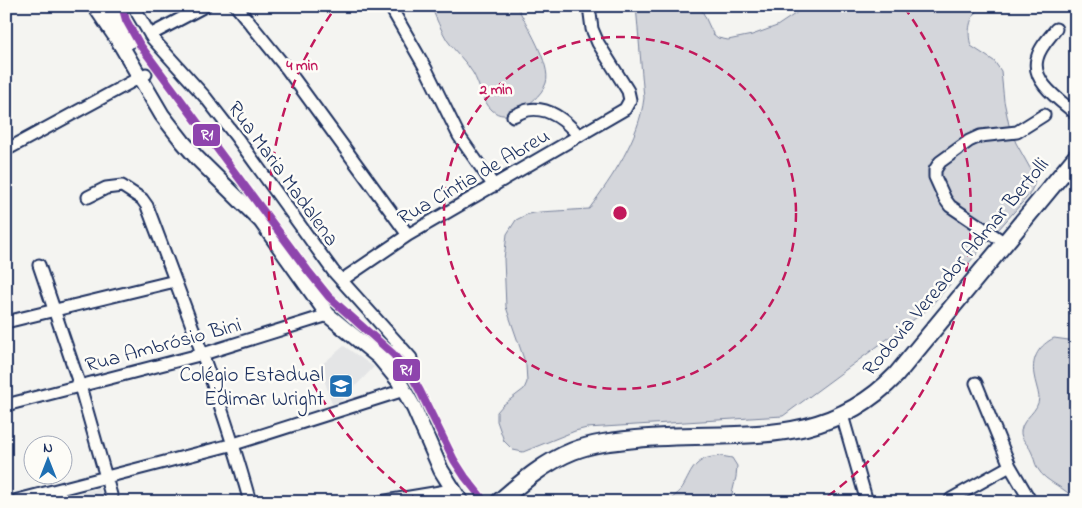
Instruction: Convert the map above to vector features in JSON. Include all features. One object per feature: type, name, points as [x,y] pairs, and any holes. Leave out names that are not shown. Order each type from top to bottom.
[{"type":"highway","name":"Rodovia Vereador Admar Bertolli","points":[[499,502],[525,479],[547,464],[574,450],[611,441],[667,436],[780,433],[807,427],[842,415],[884,387],[896,375],[1076,157]]},
{"type":"main road","points":[[95,6],[168,112],[172,126],[197,158],[261,221],[328,315],[367,346],[386,365],[414,408],[441,470],[461,502]]},
{"type":"main road","points":[[113,6],[143,75]]},
{"type":"street","name":"Rua Maria Madalena","points":[[133,6],[150,35],[206,98],[329,265],[411,358]]},
{"type":"street","points":[[150,35],[205,6]]},
{"type":"street","points":[[236,6],[287,69],[408,235]]},
{"type":"street","points":[[390,6],[426,69],[459,136],[494,186]]},
{"type":"street","name":"Rua Cíntia de Abreu","points":[[342,280],[408,235],[626,109],[630,100],[628,91],[592,30],[589,6]]},
{"type":"street","points":[[1056,29],[1041,49],[1037,58],[1036,69],[1041,80],[1056,97],[1076,114]]},
{"type":"street","points":[[6,150],[143,75]]},
{"type":"street","points":[[513,116],[527,110],[544,111],[563,119],[579,136]]},
{"type":"street","points":[[1005,243],[950,206],[945,199],[936,176],[936,170],[940,162],[969,141],[980,136],[1017,132],[1044,115]]},
{"type":"street","points":[[88,197],[106,188],[122,186],[142,199],[148,206],[203,354],[234,444],[250,502]]},
{"type":"street","points":[[39,265],[80,386],[113,502]]},
{"type":"street","points":[[6,322],[175,281]]},
{"type":"street","name":"Rua Ambrósio Bini","points":[[6,405],[203,354],[328,315]]},
{"type":"street","points":[[386,365],[400,345]]},
{"type":"street","points":[[976,383],[1010,466],[1031,502]]},
{"type":"street","points":[[10,502],[234,444],[404,390]]},
{"type":"street","points":[[842,415],[867,502]]},
{"type":"street","points":[[951,499],[1010,466]]},
{"type":"street","points":[[380,502],[452,490]]},
{"type":"shaded area","points":[[431,6],[517,6],[537,44],[545,66],[546,83],[538,96],[529,104],[513,113],[504,115],[495,112],[486,102],[470,69],[447,40]]},
{"type":"shaded area","points":[[636,6],[700,6],[713,34],[718,38],[728,40],[752,35],[777,26],[807,6],[980,6],[973,16],[970,25],[971,46],[994,61],[1001,71],[1009,125],[1016,143],[1035,178],[1034,185],[1029,195],[928,309],[783,416],[587,428],[523,452],[513,450],[504,441],[497,421],[497,412],[524,389],[527,382],[526,365],[506,307],[504,259],[507,234],[516,220],[528,214],[589,209],[624,156],[637,128],[644,98]]},
{"type":"shaded area","points":[[1054,338],[1076,341],[1076,501],[1042,474],[1021,434],[1022,426],[1034,411],[1039,397],[1033,369],[1035,357],[1045,344]]},
{"type":"shaded area","name":"Colégio Estadual Edimar Wright","points":[[344,346],[374,367],[341,401],[332,404],[320,366]]},
{"type":"shaded area","points":[[711,457],[732,458],[737,466],[730,502],[665,502],[679,492],[696,465]]},
{"type":"shaded area","points":[[100,488],[104,502],[45,502]]},
{"type":"transit line","name":"R1","points":[[122,6],[126,20],[140,45],[308,271],[329,297],[393,354],[411,375],[454,460],[485,502]]},
{"type":"place","name":"Colégio Estadual Edimar Wright","points":[[341,386]]}]
